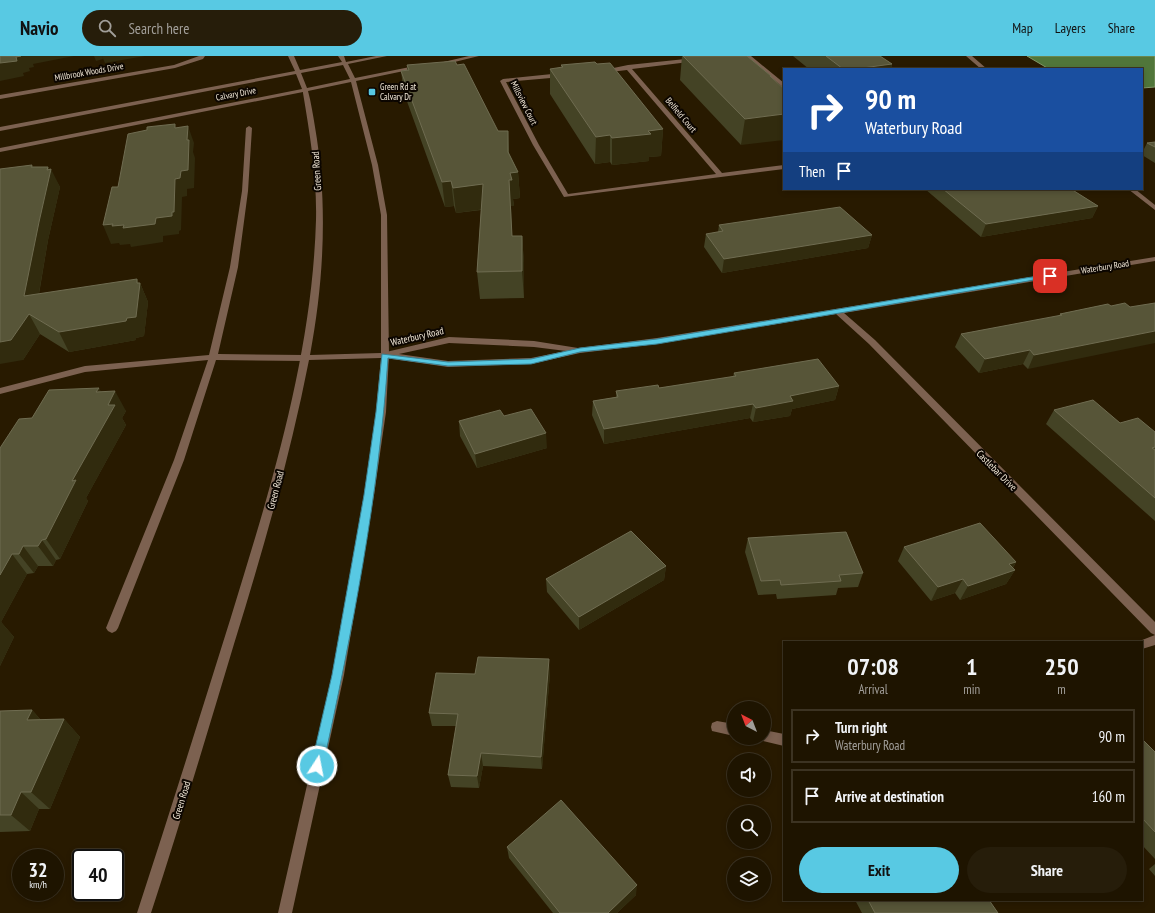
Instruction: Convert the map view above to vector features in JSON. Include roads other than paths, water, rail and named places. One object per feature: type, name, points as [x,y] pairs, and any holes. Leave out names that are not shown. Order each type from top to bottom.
[{"type":"street","name":"Millbrook Woods Drive","points":[[0,97],[175,66],[201,58],[202,56]]},
{"type":"street","name":"Green Road","points":[[144,913],[263,534],[292,422],[304,358],[314,294],[319,216],[318,174],[314,137],[305,90],[296,72],[291,56]]},
{"type":"street","points":[[285,913],[338,675],[369,495],[381,412],[385,356],[384,215],[375,165],[353,80],[341,56]]},
{"type":"street","name":"Calvary Drive","points":[[0,129],[384,56]]},
{"type":"street","points":[[433,65],[476,56]]},
{"type":"street","points":[[726,57],[740,56],[749,58],[783,85]]},
{"type":"street","points":[[968,56],[983,68]]},
{"type":"street","points":[[594,71],[705,59]]},
{"type":"street","name":"Calvary Drive","points":[[0,150],[425,66]]},
{"type":"street","name":"Belfield Court","points":[[628,68],[720,175]]},
{"type":"street","name":"Millsview Court","points":[[571,74],[503,81],[536,144],[566,196],[783,166]]},
{"type":"street","points":[[112,628],[179,460],[213,357],[234,267],[245,191],[249,128]]},
{"type":"street","points":[[1133,190],[1155,208]]},
{"type":"street","name":"Waterbury Road","points":[[385,356],[448,364],[531,361],[580,350],[657,341],[1155,259]]},
{"type":"street","name":"Castlebar Drive","points":[[838,311],[877,348],[1155,630]]},
{"type":"street","name":"Waterbury Road","points":[[385,356],[449,340],[534,344],[580,350]]},
{"type":"street","points":[[0,391],[86,368],[213,357],[304,358],[385,356]]},
{"type":"street","points":[[1143,644],[1155,640]]},
{"type":"street","points":[[717,727],[727,729]]},
{"type":"street","points":[[771,737],[783,740]]},
{"type":"place","name":"Green Rd at Calvary Dr","points":[[372,92]]}]
